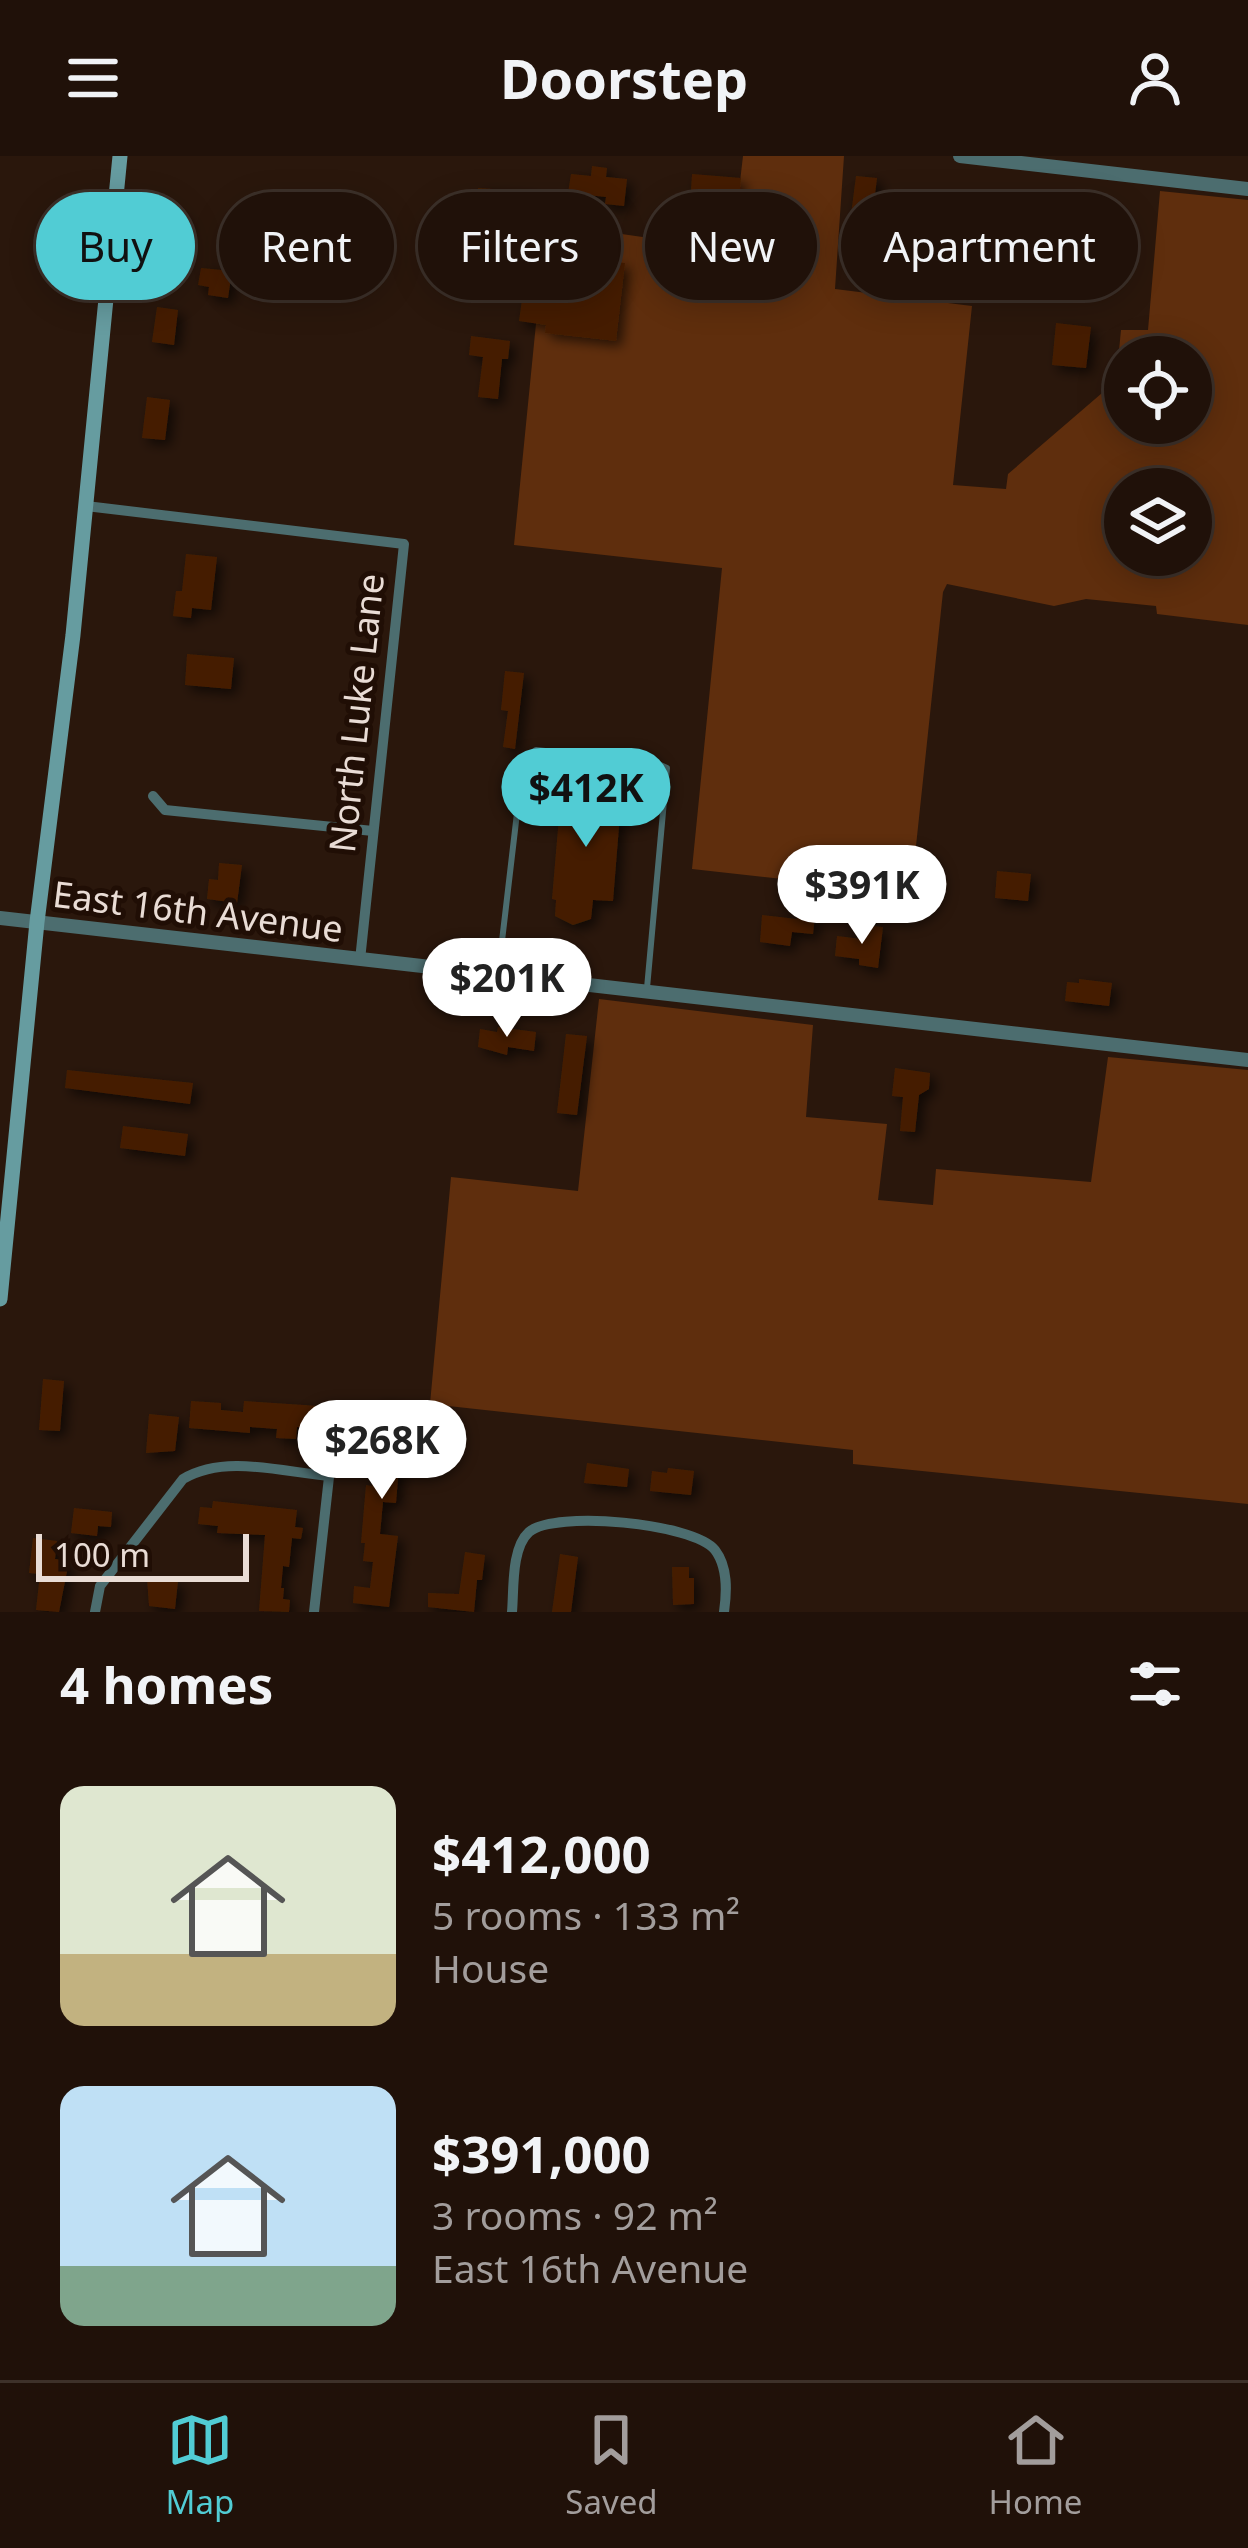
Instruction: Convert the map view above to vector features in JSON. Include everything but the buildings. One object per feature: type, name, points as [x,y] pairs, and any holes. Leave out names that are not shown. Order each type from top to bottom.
[{"type":"main road","points":[[0,1299],[120,156]]},
{"type":"street","points":[[960,156],[1248,189]]},
{"type":"street","points":[[1118,174],[1119,156]]},
{"type":"street","name":"North Luke Lane","points":[[86,506],[404,544],[359,959]]},
{"type":"street","points":[[153,796],[165,809],[180,812],[373,831]]},
{"type":"street","name":"East 16th Avenue","points":[[0,918],[1248,1060]]},
{"type":"street","points":[[314,1612],[337,1405]]},
{"type":"street","points":[[95,1612],[100,1586],[183,1479],[218,1465],[329,1476]]},
{"type":"street","points":[[512,1612],[522,1541],[530,1531],[559,1521],[656,1527],[703,1540],[723,1567],[724,1612]]},
{"type":"lane","points":[[498,976],[523,762],[536,750],[667,768],[646,992]]},
{"type":"shaded area","points":[[743,156],[844,156],[835,289],[841,290],[841,300],[924,300],[972,306],[953,485],[1006,489],[1008,474],[1104,391],[1104,444],[1212,444],[1212,336],[1120,336],[1121,330],[1148,330],[1160,191],[1248,200],[1248,625],[1157,614],[1156,606],[1086,599],[1054,606],[947,584],[911,893],[692,869],[722,568],[514,545],[538,300],[621,300],[621,234],[645,237],[645,300],[817,300],[817,192],[739,192]]},
{"type":"shaded area","points":[[599,999],[813,1025],[806,1117],[887,1124],[878,1200],[933,1205],[936,1169],[1091,1182],[1108,1057],[1248,1070],[1248,1504],[853,1464],[853,1450],[430,1404],[451,1177],[578,1191]]}]
